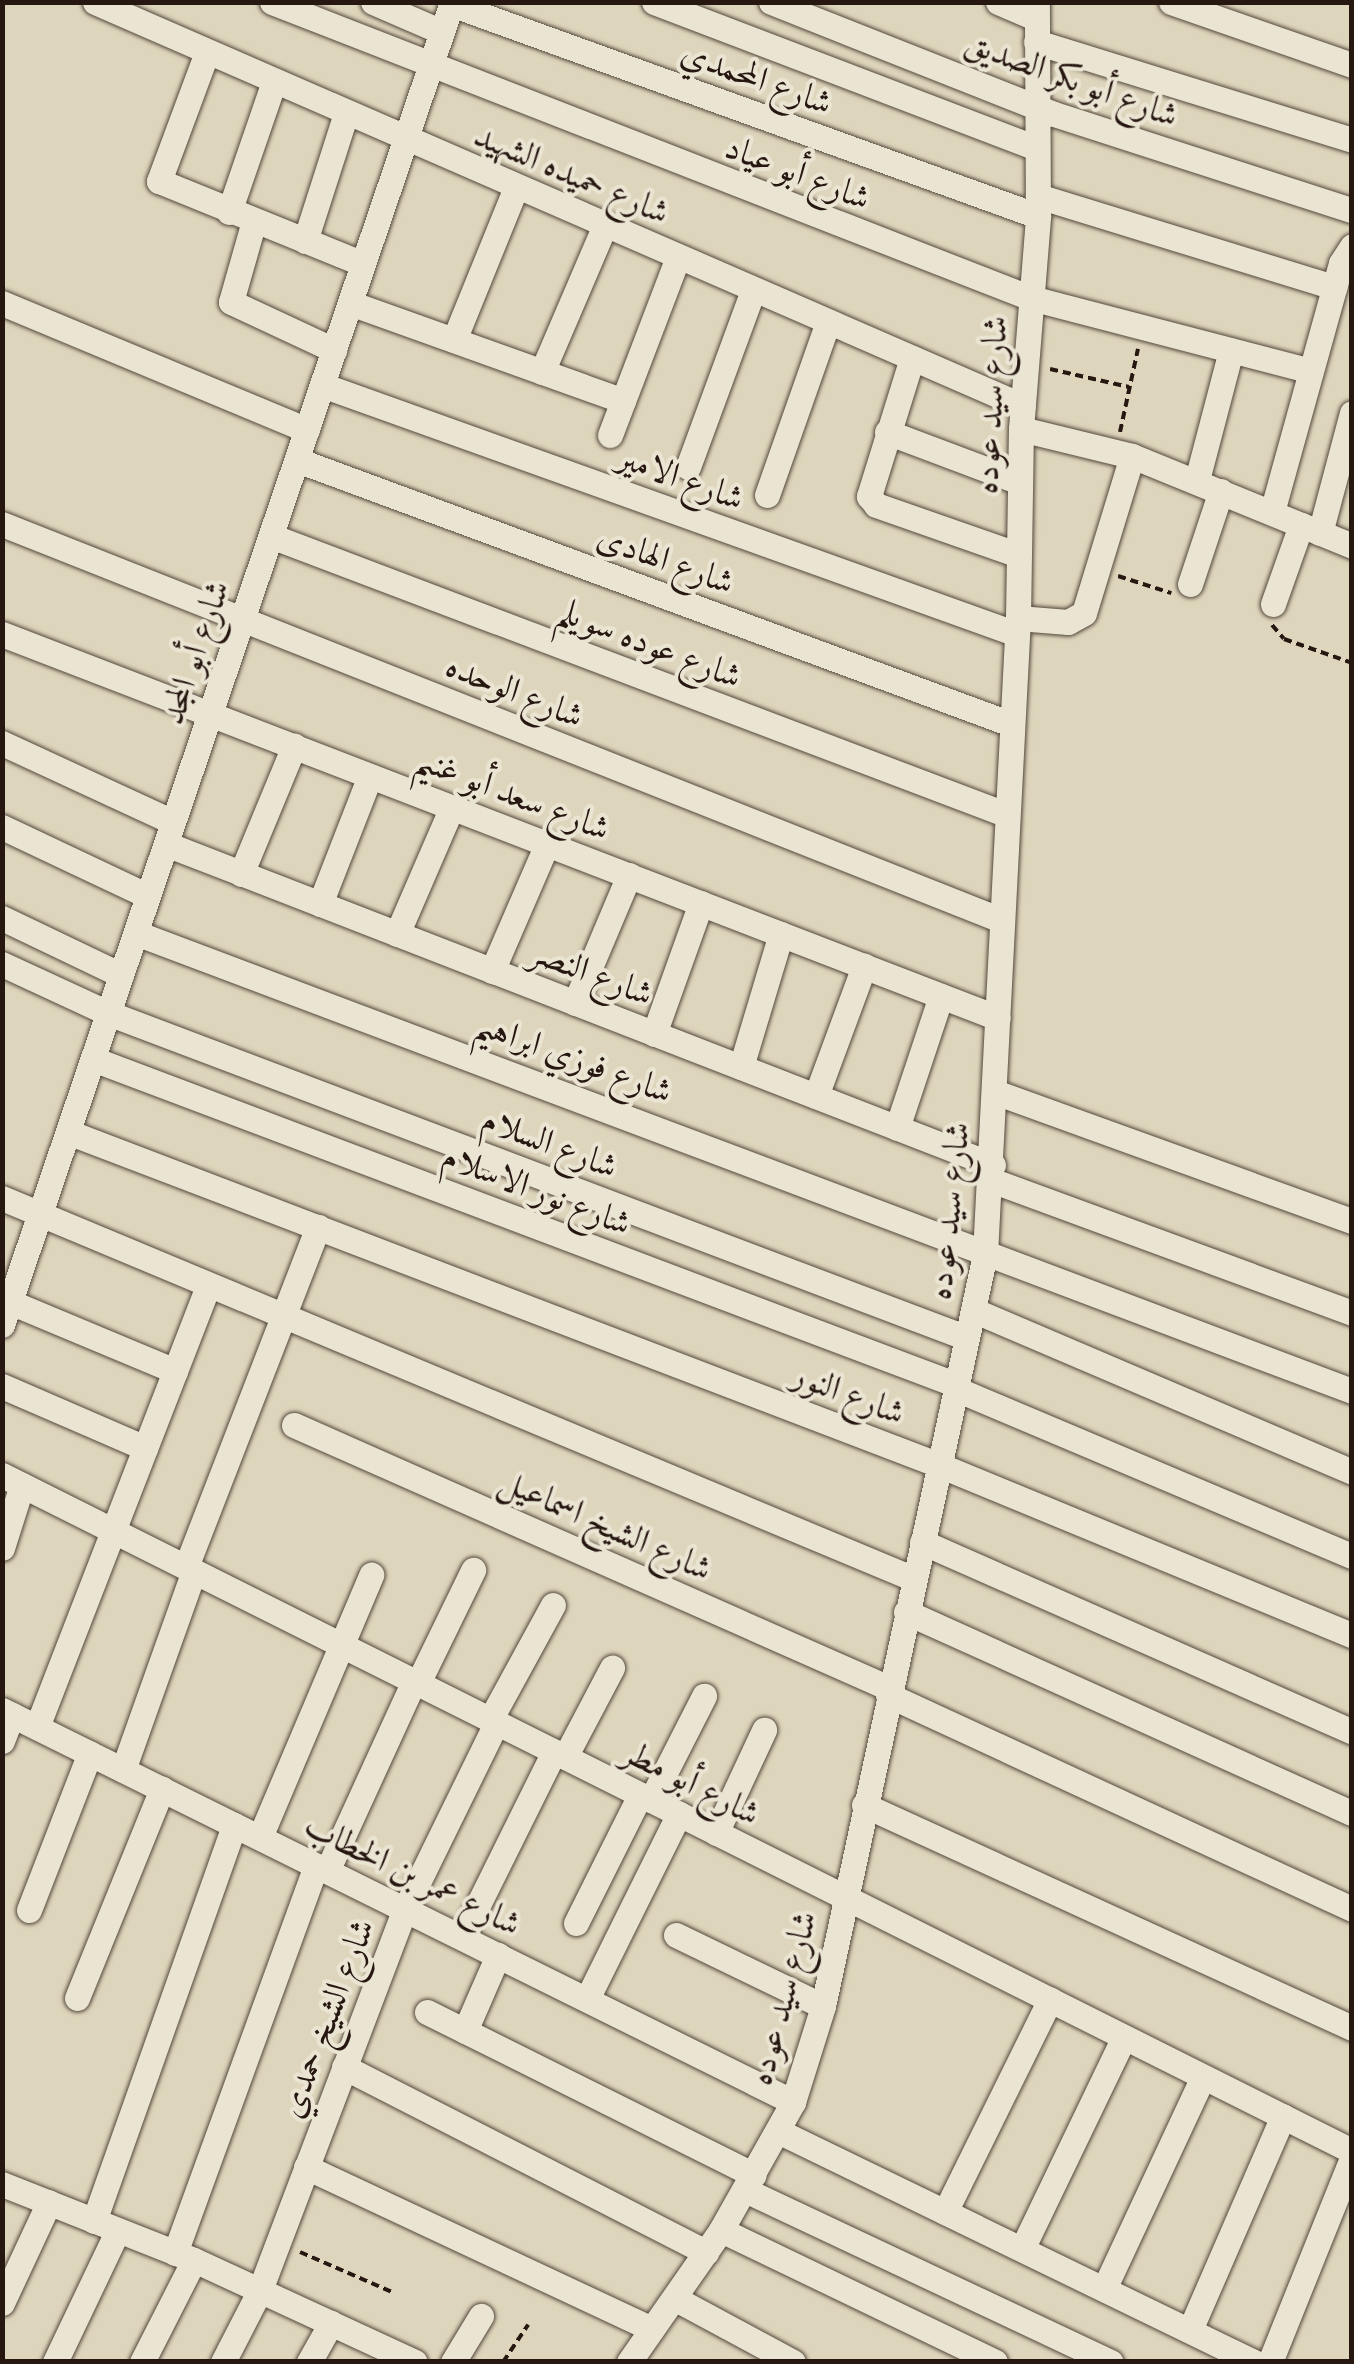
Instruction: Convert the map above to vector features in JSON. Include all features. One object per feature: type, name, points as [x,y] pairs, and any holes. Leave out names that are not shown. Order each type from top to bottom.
[{"type":"street","name":"شارع حميده الشهيد","points":[[96,2],[912,358],[1022,418],[1209,485],[1352,546]]},
{"type":"street","name":"شارع أبو عياد","points":[[272,2],[430,68],[1031,298],[1311,371]]},
{"type":"street","points":[[373,2],[442,32]]},
{"type":"street","points":[[654,2],[1036,148]]},
{"type":"street","name":"شارع أبو بكر الصديق","points":[[771,2],[1036,104],[1352,210]]},
{"type":"street","points":[[998,2],[1036,21],[1352,140]]},
{"type":"street","points":[[1171,2],[1352,65]]},
{"type":"street","name":"شارع أبو المجد","points":[[6,1314],[452,3]]},
{"type":"street","name":"شارع المحمدي","points":[[452,3],[1038,206],[1334,287]]},
{"type":"street","name":"شارع سيد عوده","points":[[629,2362],[713,2241],[793,2102],[823,2006],[985,1254],[1017,626],[1022,418],[1038,206],[1036,21]]},
{"type":"street","points":[[207,52],[158,178],[164,187],[363,264]]},
{"type":"street","points":[[229,212],[274,81]]},
{"type":"street","points":[[305,241],[346,113]]},
{"type":"street","points":[[454,340],[516,187]]},
{"type":"street","points":[[254,221],[230,302],[334,350]]},
{"type":"street","points":[[542,372],[605,226]]},
{"type":"street","points":[[1272,512],[1334,287],[1350,249]]},
{"type":"street","points":[[610,436],[678,257]]},
{"type":"street","points":[[688,467],[754,290]]},
{"type":"street","points":[[350,302],[623,401]]},
{"type":"street","points":[[2,304],[307,430]]},
{"type":"street","points":[[767,495],[828,322]]},
{"type":"street","points":[[1190,584],[1231,350]]},
{"type":"street","points":[[912,358],[868,486],[872,501],[1019,555]]},
{"type":"street","name":"شارع الامير","points":[[322,385],[1017,626],[1080,618],[1098,570]]},
{"type":"street","points":[[1273,604],[1311,529],[1352,413]]},
{"type":"street","points":[[886,432],[1020,482]]},
{"type":"street","points":[[1098,570],[1124,454]]},
{"type":"street","name":"شارع الهادى","points":[[297,460],[1011,724]]},
{"type":"street","name":"شارع الوحده","points":[[2,524],[1001,920]]},
{"type":"street","name":"شارع عوده سويلم","points":[[270,536],[1006,814]]},
{"type":"street","name":"شارع سعد أبو غنيم","points":[[2,634],[998,1018]]},
{"type":"street","name":"شارع النصر","points":[[2,742],[241,874],[816,1096],[992,1172],[1352,1312]]},
{"type":"street","points":[[241,874],[294,746]]},
{"type":"street","points":[[320,904],[370,776]]},
{"type":"street","points":[[396,934],[452,808]]},
{"type":"street","points":[[2,827],[148,896]]},
{"type":"street","points":[[492,971],[547,844]]},
{"type":"street","points":[[576,1003],[629,876]]},
{"type":"street","points":[[654,1034],[701,903]]},
{"type":"street","points":[[2,918],[121,975]]},
{"type":"street","name":"شارع فوزي ابراهيم","points":[[136,933],[616,1109],[985,1254],[1352,1391]]},
{"type":"street","points":[[741,1067],[781,934]]},
{"type":"street","name":"شارع السلام","points":[[2,964],[108,1013],[967,1338]]},
{"type":"street","points":[[816,1096],[864,966]]},
{"type":"street","points":[[897,1128],[941,996]]},
{"type":"street","name":"شارع نور الاسلام","points":[[93,1059],[957,1387],[1352,1556]]},
{"type":"street","points":[[995,1092],[1352,1221]]},
{"type":"street","name":"شارع النور","points":[[68,1132],[939,1465],[1352,1634]]},
{"type":"street","points":[[2,1198],[914,1579]]},
{"type":"street","points":[[123,1770],[190,1569],[318,1227]]},
{"type":"street","points":[[37,1727],[208,1285]]},
{"type":"street","points":[[973,1310],[1352,1472]]},
{"type":"street","points":[[6,1314],[175,1371]]},
{"type":"street","points":[[2,1386],[145,1448]]},
{"type":"street","name":"شارع الشيخ اسماعيل","points":[[294,1425],[888,1692],[1352,1909]]},
{"type":"street","points":[[2,1548],[12,1480]]},
{"type":"street","name":"شارع أبو مطر","points":[[12,1480],[1352,2154]]},
{"type":"street","points":[[922,1542],[1352,1732]]},
{"type":"street","points":[[142,2362],[184,2256],[322,1868],[473,1570]]},
{"type":"street","points":[[260,1837],[372,1575]]},
{"type":"street","name":"شارع الشيخ حمدي","points":[[223,2362],[260,2290],[405,1909],[493,1721],[554,1604]]},
{"type":"street","points":[[906,1612],[1352,1814]]},
{"type":"street","points":[[462,1937],[559,1754],[612,1668]]},
{"type":"street","points":[[576,1923],[704,1696]]},
{"type":"street","points":[[2,1741],[8,1713]]},
{"type":"street","name":"شارع عمر بن الخطاب","points":[[8,1713],[793,2102]]},
{"type":"street","points":[[716,1833],[764,1730]]},
{"type":"street","points":[[29,1910],[90,1753]]},
{"type":"street","points":[[77,1998],[162,1789]]},
{"type":"street","points":[[864,1805],[1352,2028]]},
{"type":"street","points":[[587,1999],[679,1814]]},
{"type":"street","points":[[55,2362],[106,2225],[234,1824]]},
{"type":"street","points":[[676,1935],[823,2006]]},
{"type":"street","points":[[465,2031],[498,1955]]},
{"type":"street","points":[[946,2212],[1050,2000]]},
{"type":"street","points":[[427,2012],[750,2182],[1111,2362]]},
{"type":"street","points":[[1022,2249],[1124,2037]]},
{"type":"street","points":[[344,2067],[713,2241],[981,2359]]},
{"type":"street","points":[[1104,2288],[1203,2076]]},
{"type":"street","points":[[1190,2330],[1283,2116]]},
{"type":"street","points":[[778,2131],[1254,2362]]},
{"type":"street","points":[[1270,2362],[1352,2154]]},
{"type":"street","points":[[306,2166],[652,2330]]},
{"type":"street","points":[[2,2184],[184,2256],[402,2359]]},
{"type":"street","points":[[2,2302],[50,2202]]},
{"type":"street","points":[[674,2298],[793,2362]]},
{"type":"street","points":[[453,2362],[482,2316]]},
{"type":"street","points":[[309,2362],[331,2323]]},
{"type":"path","points":[[1124,454],[1130,387],[1143,327]]},
{"type":"path","points":[[1026,364],[1130,387]]},
{"type":"path","points":[[1098,570],[1176,595],[1190,584]]},
{"type":"path","points":[[1273,604],[1273,628],[1284,639],[1352,662]]},
{"type":"path","points":[[277,2242],[392,2292]]},
{"type":"path","points":[[503,2362],[528,2325]]}]
